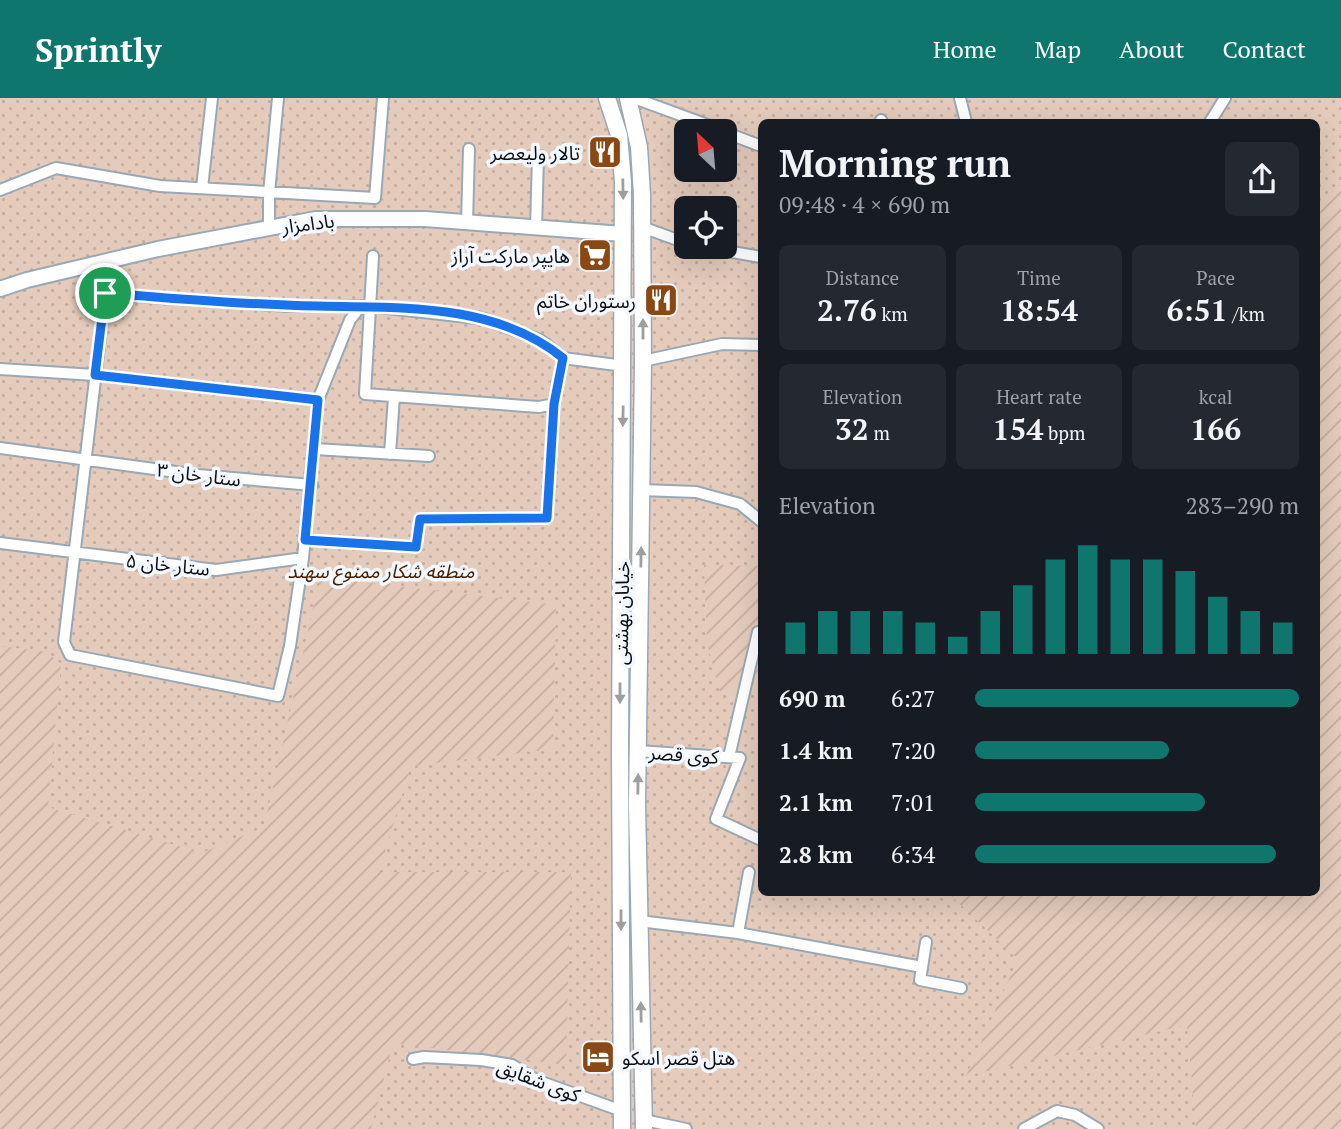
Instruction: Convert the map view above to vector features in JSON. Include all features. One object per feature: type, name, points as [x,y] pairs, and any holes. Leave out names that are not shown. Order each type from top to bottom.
[{"type":"main road","name":"خیابان بهشتی","points":[[607,98],[619,135],[623,234],[620,751],[622,1129]]},
{"type":"main road","name":"خیابان بهشتی","points":[[628,98],[639,147],[642,225],[638,751],[644,1124]]},
{"type":"main road","points":[[642,225],[634,213],[627,215],[623,234],[627,252],[635,255],[642,245]]},
{"type":"street","points":[[202,188],[212,98]]},
{"type":"street","points":[[269,228],[269,193],[278,98]]},
{"type":"street","points":[[0,190],[56,168],[159,186],[375,198],[383,98]]},
{"type":"street","points":[[634,98],[691,119]]},
{"type":"street","points":[[960,98],[965,119]]},
{"type":"street","points":[[1211,119],[1225,98]]},
{"type":"street","points":[[737,136],[758,145]]},
{"type":"street","points":[[467,223],[469,149]]},
{"type":"street","points":[[536,228],[538,156]]},
{"type":"street","name":"بادامزار","points":[[0,289],[109,261],[316,219],[467,223],[623,234]]},
{"type":"street","points":[[642,225],[674,238]]},
{"type":"street","points":[[737,253],[758,256]]},
{"type":"street","points":[[373,256],[365,306],[365,394],[539,407],[554,404]]},
{"type":"street","points":[[109,261],[64,642],[70,655],[278,696],[290,646],[303,558],[318,400],[350,320],[365,306]]},
{"type":"street","points":[[105,293],[288,306],[365,306],[485,319],[540,340],[563,358],[624,366]]},
{"type":"street","points":[[643,361],[722,344],[758,345]]},
{"type":"street","points":[[305,540],[416,547],[420,519],[547,518],[554,404],[563,358]]},
{"type":"street","points":[[0,369],[95,375],[318,400]]},
{"type":"street","points":[[390,454],[394,397]]},
{"type":"street","name":"ستار خان ۳","points":[[0,448],[198,475],[312,485]]},
{"type":"street","points":[[315,449],[429,456]]},
{"type":"street","points":[[641,490],[696,492],[740,504],[758,519]]},
{"type":"street","name":"ستار خان ۵","points":[[0,543],[216,570],[303,558]]},
{"type":"street","points":[[729,757],[758,632]]},
{"type":"street","name":"کوی قصر","points":[[638,751],[740,758],[716,819],[758,839]]},
{"type":"street","points":[[738,933],[749,872]]},
{"type":"street","points":[[639,921],[738,933],[922,967]]},
{"type":"street","points":[[926,942],[920,980],[961,988]]},
{"type":"street","name":"کوی شقایق","points":[[412,1059],[424,1057],[481,1060],[512,1065],[536,1080],[622,1111]]},
{"type":"street","points":[[1024,1129],[1057,1111],[1075,1115],[1098,1129]]},
{"type":"street","points":[[644,1124],[686,1129]]},
{"type":"green space","name":"منطقه شکار ممنوع سهند","points":[[0,98],[1341,98],[1341,1129],[0,1129]]},
{"type":"green space","points":[[1341,185],[1341,1129],[1196,1129],[1187,1025],[966,1076],[1018,959],[951,896],[1320,896],[1320,210]]},
{"type":"green space","points":[[704,565],[758,566],[758,681],[721,696],[707,643]]},
{"type":"green space","points":[[320,577],[556,605],[553,749],[411,766],[379,872],[571,872],[566,1065],[393,1043],[371,1129],[0,1129],[0,646],[47,652],[61,664],[48,807],[202,853],[264,827]]},
{"type":"place","name":"تالار ولیعصر","points":[[605,152]]},
{"type":"place","name":"هایپر مارکت آراز","points":[[595,255]]},
{"type":"place","name":"رستوران خاتم","points":[[661,300]]},
{"type":"place","name":"هتل قصر اسکو","points":[[598,1057]]},
{"type":"route","points":[[105,293],[288,306],[369,306],[415,310],[485,319],[540,340],[563,358],[554,404],[547,518],[420,519],[416,547],[305,540],[318,400],[95,375],[105,293]]}]
